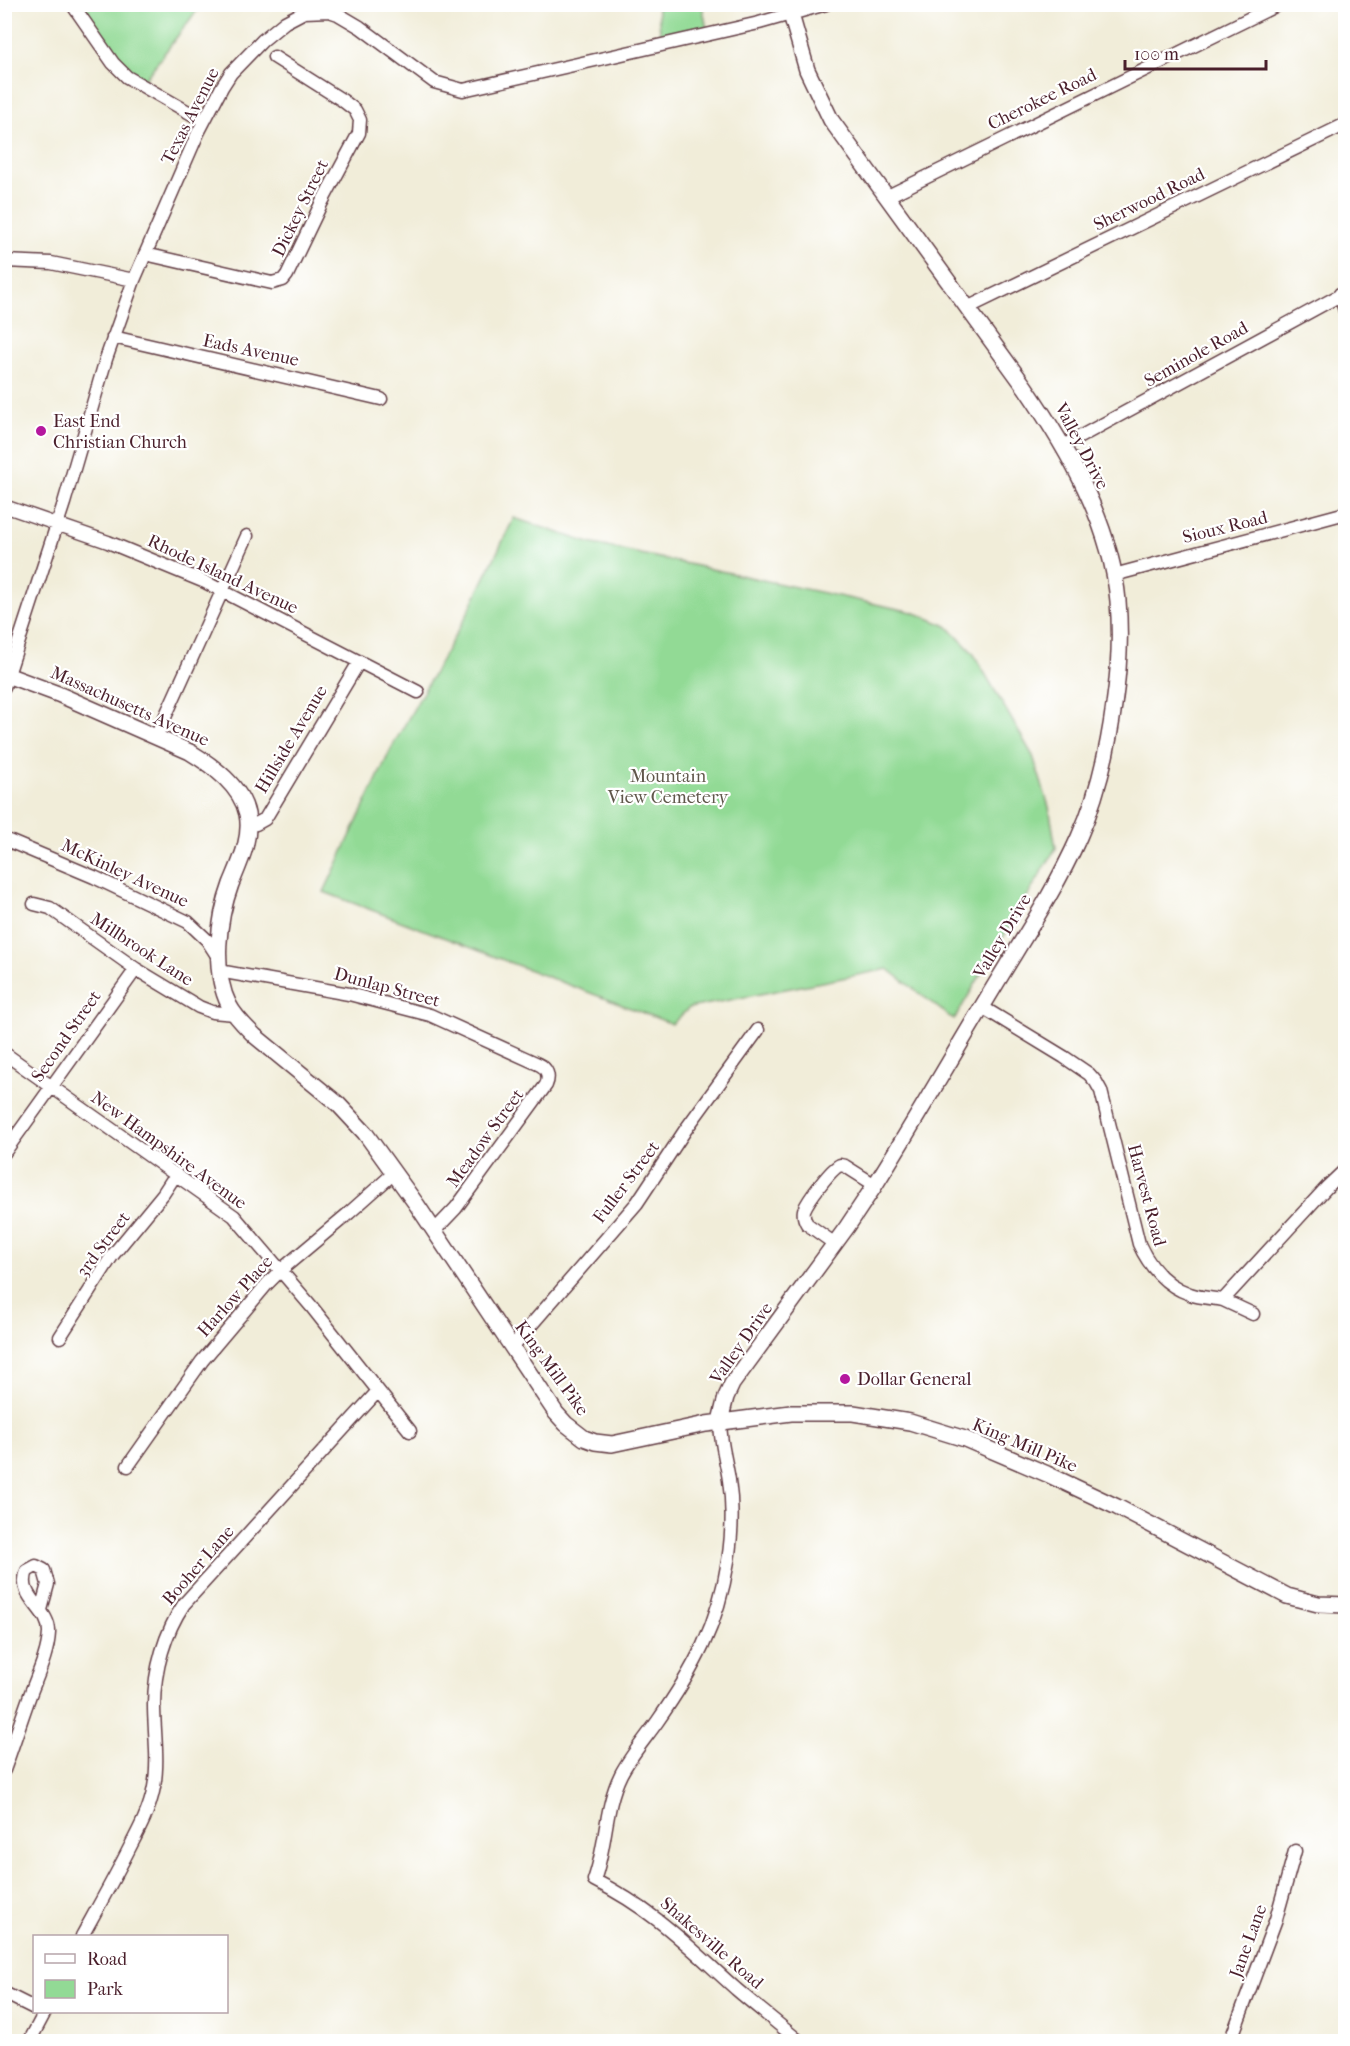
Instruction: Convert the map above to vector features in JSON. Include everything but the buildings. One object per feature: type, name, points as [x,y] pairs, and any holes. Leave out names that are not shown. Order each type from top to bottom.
[{"type":"main road","name":"Valley Drive","points":[[720,1421],[732,1384],[876,1185],[1061,874],[1079,837],[1096,793],[1112,724],[1119,657],[1118,600],[1114,575],[1095,513],[1063,446],[969,307],[842,138],[818,97],[807,70],[789,10]]},
{"type":"main road","name":"Massachusetts Avenue","points":[[6,678],[58,694],[189,752],[220,773],[240,797],[247,814],[246,844],[230,886],[224,911],[218,964]]},
{"type":"main road","name":"King Mill Pike","points":[[218,964],[227,1000],[235,1014],[255,1036],[338,1104],[354,1120],[434,1231],[556,1413],[575,1432],[590,1440],[612,1444],[720,1421],[791,1413],[863,1414],[910,1422],[965,1439],[1117,1507],[1287,1596],[1318,1604],[1346,1605]]},
{"type":"street","points":[[72,4],[113,63],[128,77],[204,121]]},
{"type":"street","name":"Texas Avenue","points":[[6,678],[57,525],[113,337],[145,254],[204,121],[222,87],[247,56],[285,22],[307,8],[338,14],[378,39],[434,82],[463,90],[789,10],[826,4]]},
{"type":"street","name":"Cherokee Road","points":[[886,197],[1279,4]]},
{"type":"street","name":"Dickey Street","points":[[145,254],[272,283],[283,280],[287,275],[359,133],[360,120],[355,110],[342,100],[274,57]]},
{"type":"street","name":"Sherwood Road","points":[[969,307],[1346,124]]},
{"type":"street","points":[[4,261],[51,263],[134,280]]},
{"type":"street","points":[[1343,293],[1346,314]]},
{"type":"street","name":"Seminole Road","points":[[1063,446],[1343,293]]},
{"type":"street","name":"Eads Avenue","points":[[113,337],[381,399]]},
{"type":"street","name":"Rhode Island Avenue","points":[[4,506],[154,560],[222,590],[418,692]]},
{"type":"street","name":"Sioux Road","points":[[1114,575],[1346,513]]},
{"type":"street","points":[[156,737],[247,536]]},
{"type":"street","name":"Hillside Avenue","points":[[248,825],[265,819],[359,662]]},
{"type":"street","name":"McKinley Avenue","points":[[4,839],[94,877],[188,922],[207,940],[218,964]]},
{"type":"street","name":"Millbrook Lane","points":[[34,904],[50,908],[136,969],[199,1007],[212,1012],[235,1014]]},
{"type":"street","name":"Dunlap Street","points":[[218,964],[349,993],[430,1015],[538,1064]]},
{"type":"street","name":"Second Street","points":[[4,1153],[136,969]]},
{"type":"street","name":"Harvest Road","points":[[982,1007],[1064,1057],[1089,1074],[1096,1082],[1101,1091],[1136,1233],[1147,1261],[1162,1278],[1189,1294],[1223,1300],[1253,1314]]},
{"type":"street","name":"Fuller Street","points":[[512,1347],[637,1203],[686,1129],[758,1030]]},
{"type":"street","name":"New Hampshire Avenue","points":[[4,1053],[234,1216],[281,1270],[410,1431]]},
{"type":"street","name":"Meadow Street","points":[[434,1231],[463,1199],[546,1085],[548,1075],[546,1070],[538,1064]]},
{"type":"street","points":[[835,1244],[807,1224],[804,1219],[805,1209],[831,1171],[840,1165],[845,1166],[876,1185]]},
{"type":"street","points":[[1223,1300],[1327,1186],[1346,1169]]},
{"type":"street","name":"Harlow Place","points":[[128,1466],[202,1361],[281,1270],[394,1173]]},
{"type":"street","name":"3rd Street","points":[[60,1337],[112,1256],[157,1202],[176,1174]]},
{"type":"street","name":"Booher Lane","points":[[83,1935],[151,1802],[156,1772],[154,1703],[156,1686],[161,1660],[175,1618],[184,1604],[378,1391]]},
{"type":"street","name":"Valley Drive","points":[[594,1880],[602,1855],[609,1806],[621,1774],[697,1661],[717,1613],[729,1559],[731,1515],[730,1486],[720,1437],[720,1421]]},
{"type":"street","points":[[4,1770],[49,1636],[47,1621],[41,1611]]},
{"type":"street","name":"Jane Lane","points":[[1230,2042],[1276,1919],[1295,1851]]},
{"type":"street","name":"Shakesville Road","points":[[594,1880],[639,1904],[670,1928],[763,2013],[800,2042]]},
{"type":"street","points":[[4,1993],[33,2007]]},
{"type":"street","points":[[29,2042],[40,2013]]},
{"type":"green space","points":[[81,5],[201,5],[142,83],[117,60]]},
{"type":"green space","points":[[657,5],[702,5],[707,29],[661,38]]},
{"type":"green space","name":"Mountain View Cemetery","points":[[514,518],[589,543],[913,612],[947,626],[973,653],[1033,756],[1049,807],[1056,848],[954,1020],[888,969],[689,1008],[672,1024],[324,892],[391,749],[466,616]]},
{"type":"place","name":"East End Christian Church","points":[[41,431]]},
{"type":"place","name":"Dollar General","points":[[845,1379]]}]
